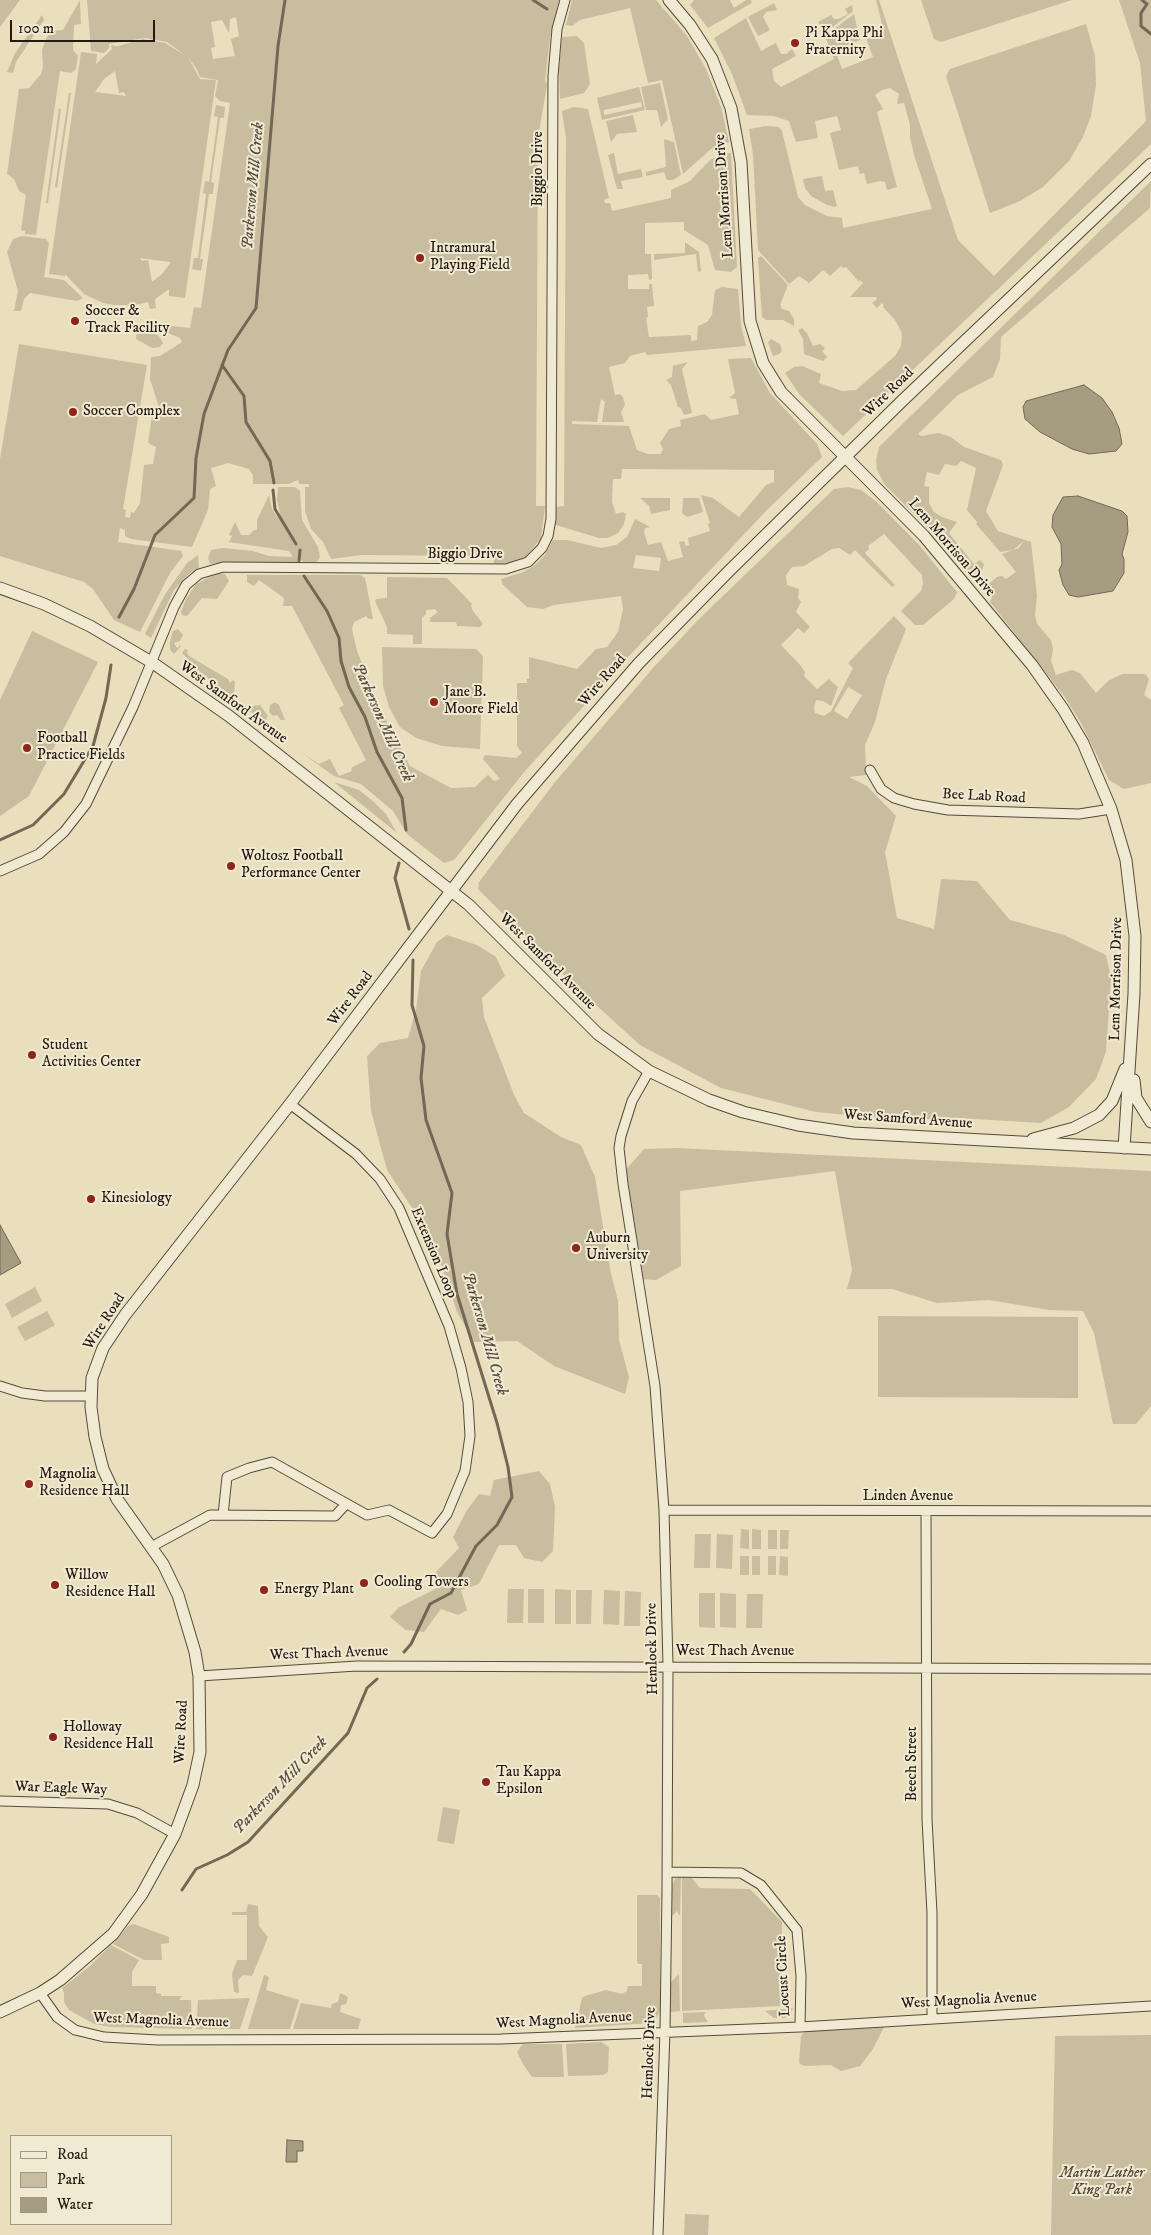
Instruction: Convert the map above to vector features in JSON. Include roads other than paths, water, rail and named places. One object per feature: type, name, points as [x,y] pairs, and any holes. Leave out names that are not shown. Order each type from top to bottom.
[{"type":"street","name":"Biggio Drive","points":[[0,870],[38,854],[64,832],[86,804],[103,773],[153,663],[174,607],[186,586],[200,574],[223,567],[506,570],[528,562],[542,548],[548,536],[550,519],[553,76],[557,29],[565,0]]},
{"type":"street","name":"Lem Morrison Drive","points":[[669,0],[690,25],[712,59],[720,75],[733,116],[741,162],[749,316],[757,350],[766,369],[781,392],[924,536],[1032,665],[1063,709],[1083,743],[1111,809],[1126,860],[1133,911],[1135,962],[1124,1148]]},
{"type":"street","name":"Wire Road","points":[[40,1993],[83,1962],[113,1934],[147,1886],[175,1834],[193,1785],[200,1752],[198,1676],[195,1652],[178,1595],[163,1564],[117,1499],[103,1469],[95,1437],[91,1396],[96,1364],[103,1348],[115,1329],[539,778],[639,663],[729,571],[1151,164]]},
{"type":"street","name":"West Samford Avenue","points":[[0,588],[44,604],[90,626],[153,663],[229,716],[451,891],[517,951],[562,1001],[598,1034],[648,1071],[709,1100],[743,1112],[798,1125],[853,1132],[1151,1149]]},
{"type":"street","name":"Bee Lab Road","points":[[870,770],[881,789],[894,798],[939,809],[1079,814],[1111,809]]},
{"type":"street","points":[[1130,1056],[1136,1098],[1151,1122]]},
{"type":"street","points":[[1024,1142],[1074,1128],[1099,1115],[1112,1101],[1130,1056]]},
{"type":"street","name":"Hemlock Drive","points":[[648,1071],[632,1101],[621,1136],[620,1148],[623,1184],[655,1386],[664,1510],[668,1666],[667,1872],[665,2031],[658,2235]]},
{"type":"street","name":"Extension Loop","points":[[224,1515],[227,1477],[249,1468],[272,1462],[367,1515],[389,1510],[432,1533],[446,1514],[465,1471],[470,1436],[468,1402],[461,1368],[449,1326],[399,1208],[380,1179],[356,1154],[290,1104]]},
{"type":"street","points":[[0,1386],[22,1393],[45,1396],[91,1396]]},
{"type":"street","points":[[151,1547],[210,1516],[335,1516],[346,1504]]},
{"type":"street","name":"Linden Avenue","points":[[664,1510],[1151,1511]]},
{"type":"street","name":"Beech Street","points":[[926,1511],[927,1819],[932,1913],[932,2018]]},
{"type":"street","name":"West Thach Avenue","points":[[198,1676],[357,1666],[927,1666],[1151,1669]]},
{"type":"street","name":"War Eagle Way","points":[[0,1801],[108,1804],[137,1814],[175,1834]]},
{"type":"street","name":"Locust Circle","points":[[667,1872],[741,1872],[761,1885],[797,1930],[800,1959],[800,2026]]},
{"type":"street","points":[[0,2012],[40,1993]]},
{"type":"street","name":"West Magnolia Avenue","points":[[40,1993],[50,2009],[69,2027],[82,2033],[104,2037],[158,2040],[501,2039],[800,2026],[1151,2006]]},
{"type":"water","points":[[1084,385],[1102,398],[1112,412],[1119,428],[1122,444],[1116,451],[1089,454],[1072,449],[1040,432],[1025,419],[1023,407],[1026,401]]},
{"type":"water","points":[[1078,496],[1122,511],[1127,516],[1128,532],[1122,554],[1124,573],[1113,591],[1078,597],[1069,595],[1063,585],[1059,570],[1062,564],[1061,544],[1052,527],[1053,515],[1063,497]]},
{"type":"water","points":[[0,1225],[21,1263],[0,1275]]},
{"type":"water","points":[[287,2140],[303,2141],[303,2151],[297,2151],[297,2162],[286,2162]]},
{"type":"waterway","name":"Parkerson Mill Creek","points":[[119,617],[134,589],[155,535],[194,498],[196,458],[204,414],[228,350],[256,308],[278,46],[285,0]]},
{"type":"waterway","points":[[533,0],[547,9]]},
{"type":"waterway","points":[[1142,0],[1147,4],[1141,13],[1141,26],[1151,34]]},
{"type":"waterway","name":"Parkerson Mill Creek","points":[[222,365],[244,396],[246,422],[270,461],[274,483]]},
{"type":"waterway","name":"Parkerson Mill Creek","points":[[273,490],[275,509],[296,544]]},
{"type":"waterway","name":"Parkerson Mill Creek","points":[[299,561],[300,550]]},
{"type":"waterway","name":"Parkerson Mill Creek","points":[[304,576],[327,611],[339,638],[341,661],[349,687],[365,717],[377,752],[402,798],[406,830]]},
{"type":"waterway","name":"Parkerson Mill Creek","points":[[0,840],[33,825],[64,794],[93,746],[106,698],[111,665]]},
{"type":"waterway","name":"Parkerson Mill Creek","points":[[399,863],[395,878],[409,929]]},
{"type":"waterway","name":"Parkerson Mill Creek","points":[[404,1652],[411,1644],[430,1604],[451,1593],[476,1546],[497,1525],[512,1497],[508,1467],[497,1423],[457,1294],[447,1234],[452,1193],[426,1120],[421,1078],[424,1046],[412,1005],[413,960]]},
{"type":"waterway","name":"Parkerson Mill Creek","points":[[182,1890],[196,1869],[227,1855],[248,1842],[348,1733],[367,1688],[377,1679]]},
{"type":"place","name":"Pi Kappa Phi Fraternity","points":[[795,43]]},
{"type":"place","name":"Intramural Playing Field","points":[[420,258]]},
{"type":"place","name":"Soccer & Track Facility","points":[[75,321]]},
{"type":"place","name":"Soccer Complex","points":[[73,412]]},
{"type":"place","name":"Jane B. Moore Field","points":[[434,702]]},
{"type":"place","name":"Football Practice Fields","points":[[27,748]]},
{"type":"place","name":"Woltosz Football Performance Center","points":[[231,866]]},
{"type":"place","name":"Student Activities Center","points":[[32,1055]]},
{"type":"place","name":"Kinesiology","points":[[91,1199]]},
{"type":"place","name":"Auburn University","points":[[576,1248]]},
{"type":"place","name":"Magnolia Residence Hall","points":[[29,1484]]},
{"type":"place","name":"Cooling Towers","points":[[364,1583]]},
{"type":"place","name":"Willow Residence Hall","points":[[55,1585]]},
{"type":"place","name":"Energy Plant","points":[[264,1590]]},
{"type":"place","name":"Holloway Residence Hall","points":[[53,1737]]},
{"type":"place","name":"Tau Kappa Epsilon","points":[[486,1782]]},
{"type":"park label","name":"Martin Luther King Park","points":[[1102,2182]]}]
